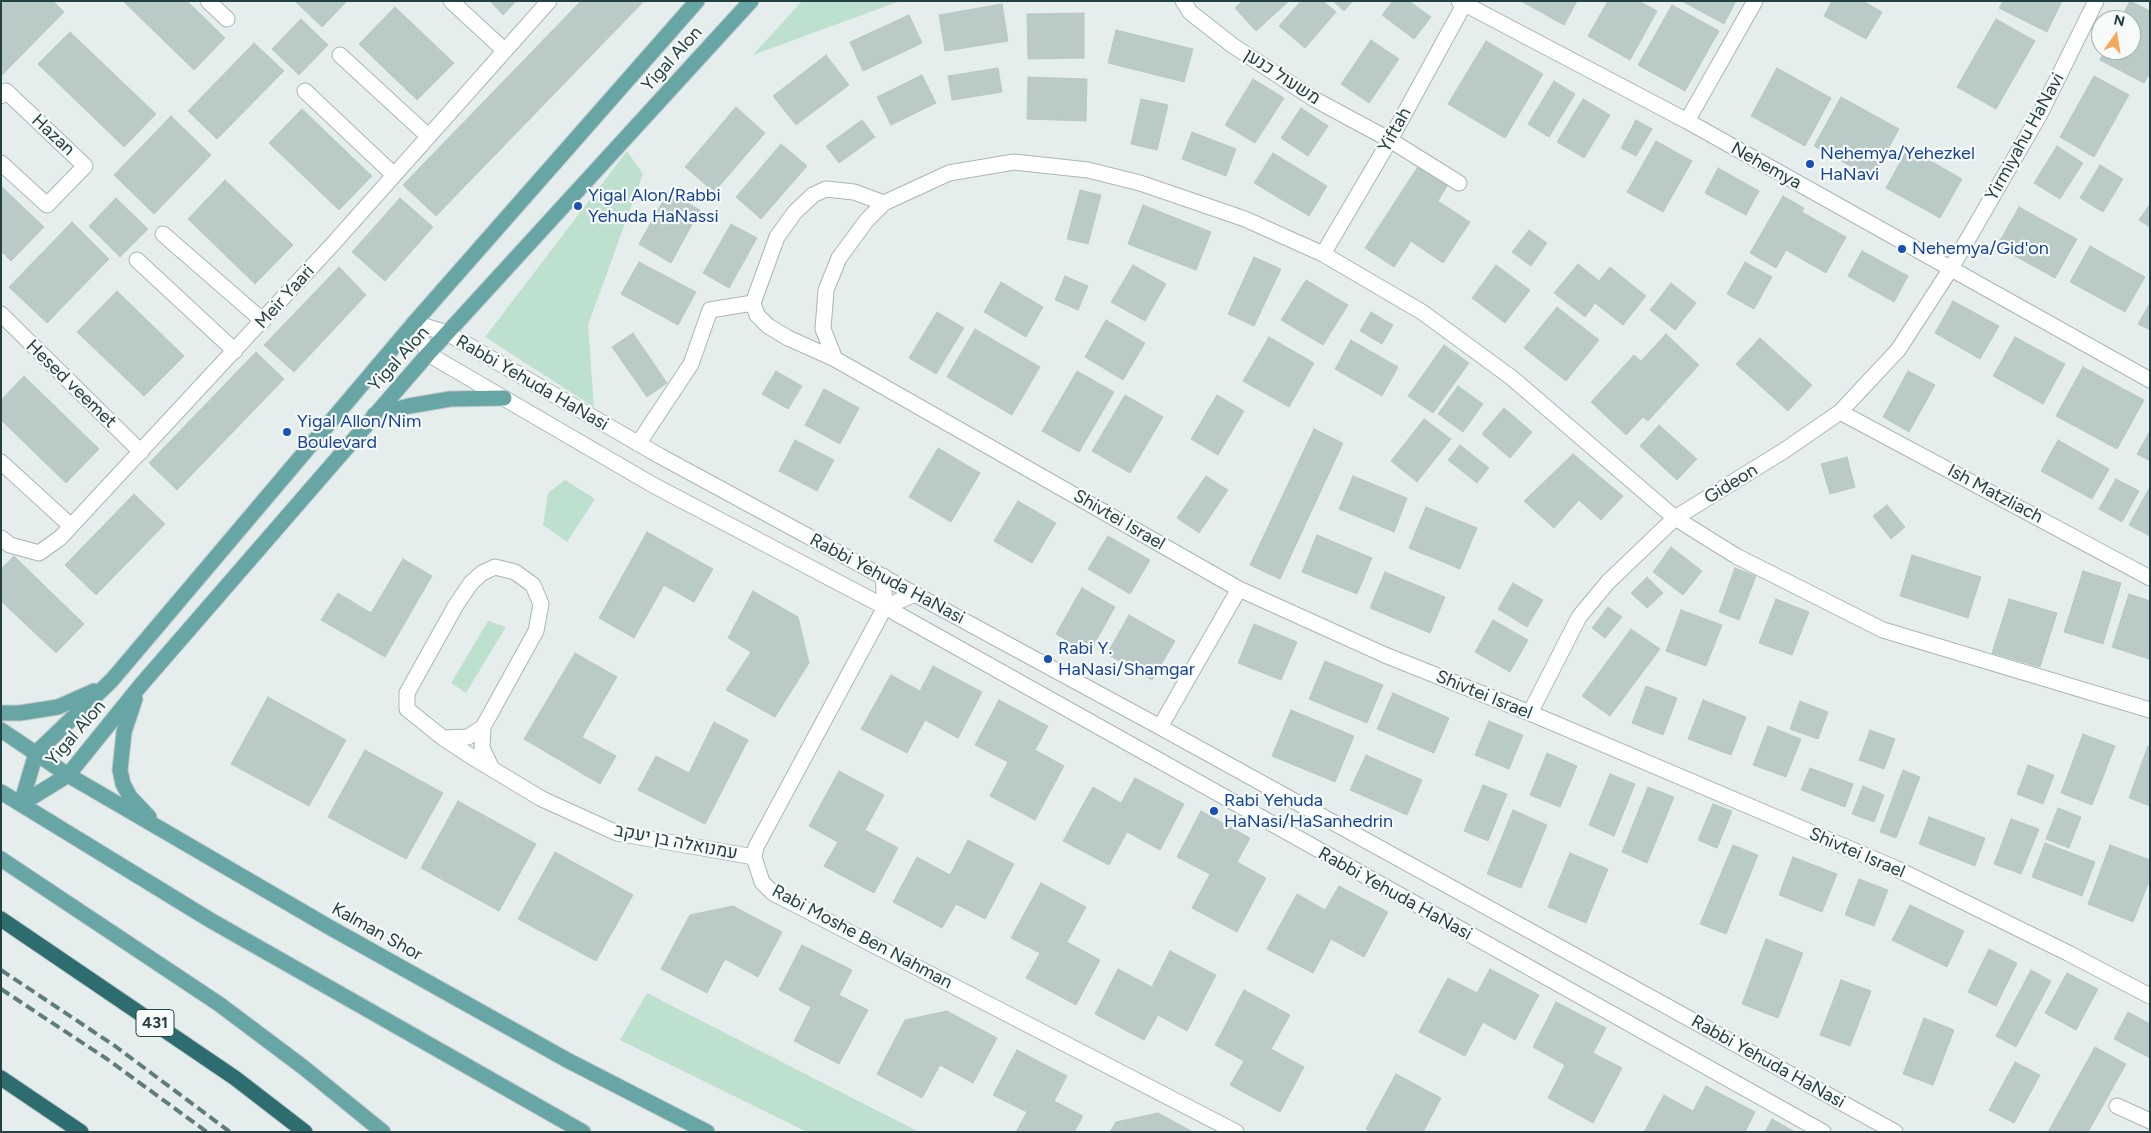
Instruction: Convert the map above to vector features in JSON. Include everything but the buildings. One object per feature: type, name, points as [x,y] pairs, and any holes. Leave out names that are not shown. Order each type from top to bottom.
[{"type":"highway","name":"431","points":[[1,919],[235,1078],[305,1132]]},
{"type":"highway","points":[[1,1078],[81,1132]]},
{"type":"main road","name":"Yigal Alon","points":[[22,804],[36,753],[112,680],[414,323],[697,1]]},
{"type":"main road","name":"Yigal Alon","points":[[22,804],[68,775],[140,686],[374,415],[750,1]]},
{"type":"main road","points":[[374,415],[409,406],[450,399],[504,398]]},
{"type":"main road","points":[[1,713],[20,713],[58,707],[87,695],[112,680]]},
{"type":"main road","points":[[140,686],[124,732],[120,770],[123,784],[135,802],[173,837]]},
{"type":"main road","name":"Kalman Shor","points":[[1,730],[68,775],[173,837],[567,1060],[707,1132]]},
{"type":"main road","points":[[1,792],[210,920],[583,1132]]},
{"type":"main road","points":[[1,859],[219,1004],[303,1067],[383,1132]]},
{"type":"street","points":[[208,1],[228,20]]},
{"type":"street","points":[[451,1],[504,50]]},
{"type":"street","name":"Meir Yaari","points":[[1,538],[10,545],[39,553],[71,526],[236,351],[549,1]]},
{"type":"street","name":"משעול כנען","points":[[1183,1],[1190,12],[1232,45],[1314,99],[1390,140],[1459,183]]},
{"type":"street","points":[[1687,121],[1755,1]]},
{"type":"street","name":"Yirmiyahu HaNavi","points":[[1950,270],[2040,114],[2096,1]]},
{"type":"street","name":"Yiftah","points":[[1323,254],[1390,140],[1463,2]]},
{"type":"street","name":"Nehemya","points":[[1463,2],[1687,121],[1950,270],[2150,380]]},
{"type":"street","points":[[340,54],[428,136]]},
{"type":"street","name":"Hazan","points":[[1,96],[6,91],[85,166],[47,205],[1,163]]},
{"type":"street","points":[[305,91],[394,175]]},
{"type":"street","points":[[835,359],[823,329],[826,290],[839,258],[867,220],[884,203],[949,173],[1014,162],[1088,170],[1140,183],[1245,219],[1323,254],[1422,312],[1512,378],[1675,518],[1736,556],[1884,630],[2150,710]]},
{"type":"street","points":[[638,444],[690,364],[710,310],[753,303],[777,237],[795,212],[813,195],[826,189],[854,192],[884,203]]},
{"type":"street","points":[[163,234],[263,321]]},
{"type":"street","points":[[137,260],[236,351]]},
{"type":"street","name":"Gideon","points":[[1530,713],[1578,617],[1608,582],[1675,518],[1785,450],[1840,412],[1898,350],[1950,270]]},
{"type":"street","name":"Shivtei Israel","points":[[753,303],[757,315],[768,326],[788,338],[835,359],[1240,589],[1384,655],[1530,713],[1895,868],[2068,953],[2150,996]]},
{"type":"street","name":"Hesed veemet","points":[[1,314],[141,452]]},
{"type":"street","name":"Rabbi Yehuda HaNasi","points":[[414,323],[447,333],[638,444],[1160,727],[1895,1132]]},
{"type":"street","name":"Rabbi Yehuda HaNasi","points":[[414,323],[428,354],[653,486],[884,607],[1823,1132]]},
{"type":"street","name":"Ish Matzliach","points":[[1840,412],[2150,578]]},
{"type":"street","points":[[1,462],[71,526]]},
{"type":"street","name":"עמנואלה בן יעקב","points":[[483,727],[536,631],[542,604],[533,585],[515,572],[495,567],[482,573],[471,583],[456,605],[407,693],[407,709],[443,738],[542,799],[617,834],[754,857]]},
{"type":"street","points":[[754,857],[756,847],[884,607],[883,576]]},
{"type":"street","points":[[1160,727],[1240,589]]},
{"type":"street","points":[[884,607],[915,594]]},
{"type":"street","points":[[443,738],[468,737],[483,727]]},
{"type":"street","points":[[483,727],[482,748],[492,769]]},
{"type":"street","name":"Rabi Moshe Ben Nahman","points":[[754,857],[762,882],[773,893],[1236,1132]]},
{"type":"street","points":[[2117,1106],[2150,1122]]},
{"type":"green space","points":[[802,1],[900,1],[753,55]]},
{"type":"green space","points":[[627,151],[643,174],[588,325],[594,407],[485,337]]},
{"type":"green space","points":[[565,480],[595,499],[567,542],[543,525],[548,493]]},
{"type":"green space","points":[[488,621],[506,627],[466,693],[451,683]]},
{"type":"green space","points":[[647,993],[919,1132],[807,1132],[620,1040]]},
{"type":"railway","points":[[1,970],[115,1046],[230,1132]]},
{"type":"railway","points":[[1,989],[107,1059],[207,1132]]},
{"type":"place","name":"Nehemya/Yehezkel HaNavi","points":[[1810,164]]},
{"type":"place","name":"Yigal Alon/Rabbi Yehuda HaNassi","points":[[578,206]]},
{"type":"place","name":"Nehemya/Gid'on","points":[[1902,249]]},
{"type":"place","name":"Yigal Allon/Nim Boulevard","points":[[287,432]]},
{"type":"place","name":"Rabi Y. HaNasi/Shamgar","points":[[1048,659]]},
{"type":"place","name":"Rabi Yehuda HaNasi/HaSanhedrin","points":[[1214,811]]}]
